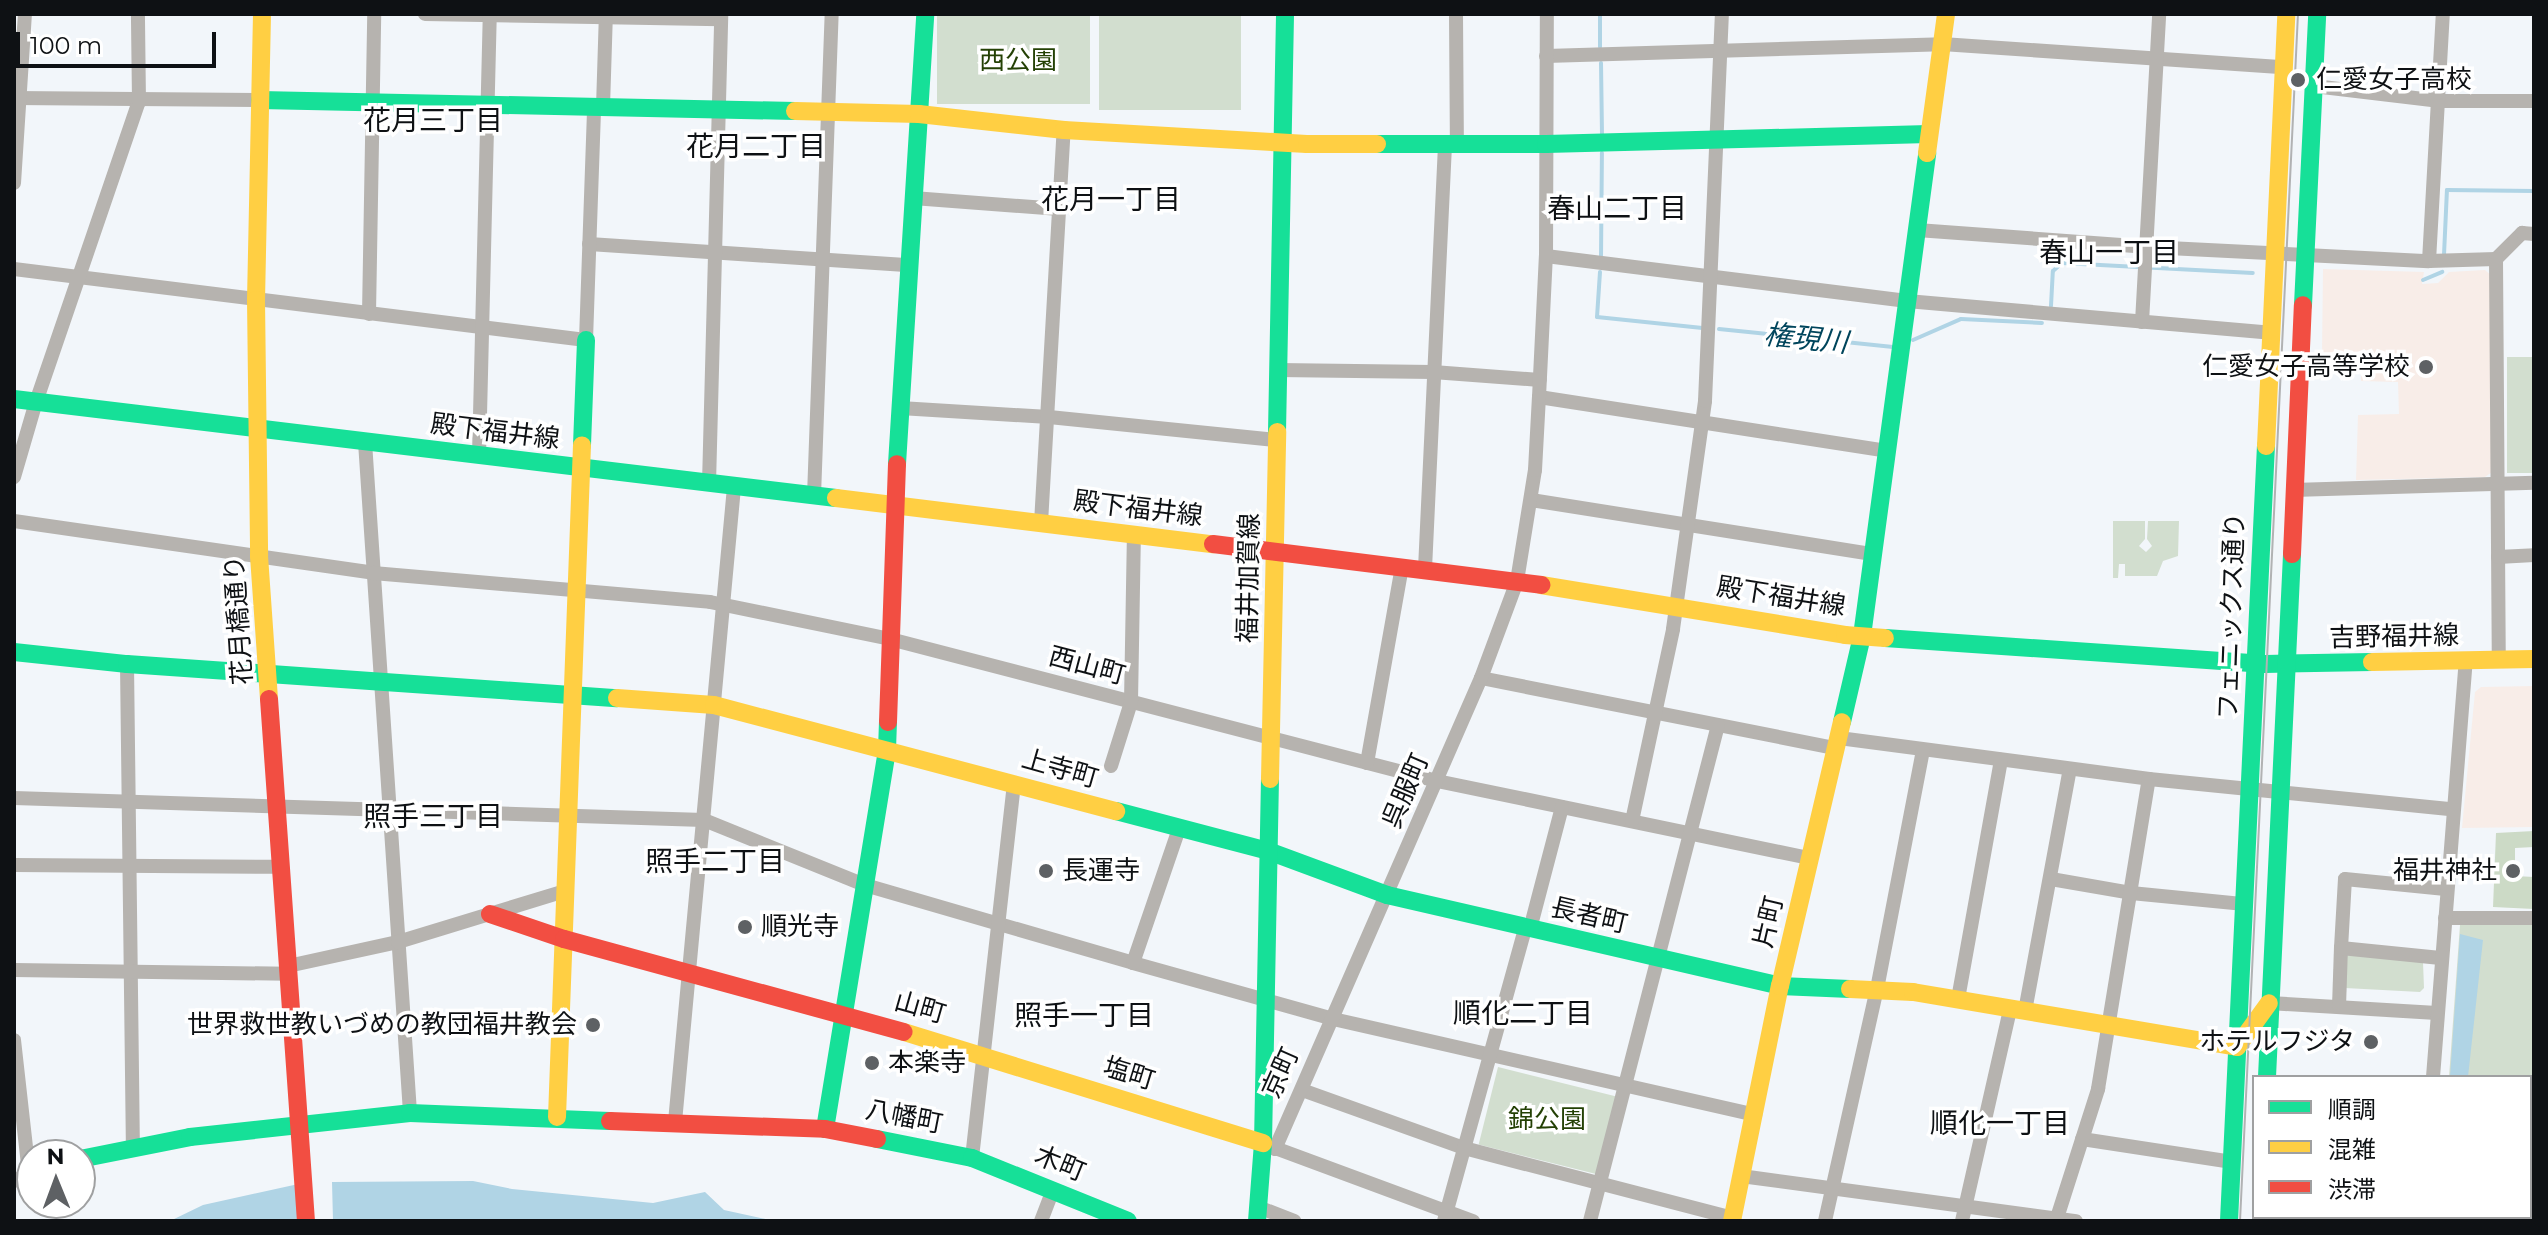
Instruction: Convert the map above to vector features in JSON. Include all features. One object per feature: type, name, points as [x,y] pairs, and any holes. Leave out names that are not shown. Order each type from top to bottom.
[{"type":"street","points":[[14,183],[17,98],[25,14]]},
{"type":"street","points":[[14,477],[77,279],[139,102],[138,14]]},
{"type":"street","name":"花月橋通り","points":[[262,14],[256,300],[259,556],[306,1221]]},
{"type":"street","points":[[369,314],[374,14]]},
{"type":"street","points":[[425,14],[721,17],[709,484]]},
{"type":"street","points":[[814,496],[832,14]]},
{"type":"street","points":[[825,1129],[887,750],[894,506],[925,14]]},
{"type":"street","name":"福井加賀線","points":[[1269,1146],[1266,1000],[1268,851],[1285,14]]},
{"type":"street","points":[[1425,569],[1433,372],[1451,144],[1456,14]]},
{"type":"street","name":"呉服町","points":[[1333,1019],[1481,678],[1517,581],[1535,470],[1540,380],[1546,256],[1547,14]]},
{"type":"street","points":[[1632,821],[1677,607],[1703,422],[1713,275],[1722,14]]},
{"type":"street","name":"片町","points":[[1733,1220],[1780,986],[1862,636],[1946,14]]},
{"type":"street","points":[[2142,322],[2159,14]]},
{"type":"street","name":"フェニックス通り","points":[[2229,1221],[2286,14]]},
{"type":"street","name":"フェニックス通り","points":[[2267,1075],[2293,490],[2302,386],[2317,14]]},
{"type":"street","points":[[2429,261],[2443,14]]},
{"type":"street","points":[[479,456],[490,15]]},
{"type":"street","points":[[557,1117],[589,244],[606,16]]},
{"type":"street","points":[[1546,56],[1942,44],[2283,67]]},
{"type":"street","points":[[2314,86],[2440,101],[2534,101]]},
{"type":"street","points":[[17,98],[719,108],[919,114],[1064,130],[1283,143],[1546,144],[1929,134]]},
{"type":"street","points":[[1041,523],[1064,130]]},
{"type":"street","points":[[913,198],[1060,209]]},
{"type":"street","points":[[1917,230],[2147,261],[2274,254],[2429,261],[2496,259],[2522,233],[2534,234]]},
{"type":"street","points":[[589,244],[909,265]]},
{"type":"street","points":[[1546,256],[1907,301],[2271,333]]},
{"type":"street","points":[[2496,259],[2499,660]]},
{"type":"street","points":[[14,269],[586,340]]},
{"type":"street","points":[[1278,370],[1433,372],[1540,380]]},
{"type":"street","points":[[1539,397],[1887,451]]},
{"type":"street","name":"殿下福井線","points":[[14,399],[1425,569],[1862,636],[2256,663]]},
{"type":"street","points":[[900,408],[1049,417],[1277,440]]},
{"type":"street","points":[[365,442],[410,1113]]},
{"type":"street","points":[[2293,490],[2534,483]]},
{"type":"street","points":[[675,1122],[734,487]]},
{"type":"street","points":[[1531,500],[1871,554]]},
{"type":"street","name":"西山町","points":[[14,521],[373,573],[576,589],[724,606],[890,639],[1437,781],[1810,858]]},
{"type":"street","points":[[1111,766],[1131,702],[1134,535]]},
{"type":"street","points":[[2498,557],[2534,555]]},
{"type":"street","points":[[1367,763],[1402,567]]},
{"type":"street","name":"上寺町","points":[[14,652],[127,664],[382,679],[714,705],[1268,851],[1387,895]]},
{"type":"street","name":"吉野福井線","points":[[2256,663],[2534,659]]},
{"type":"street","points":[[2433,1075],[2466,661]]},
{"type":"street","points":[[127,664],[133,1148]]},
{"type":"street","points":[[1481,678],[1718,725],[1838,743],[2149,779],[2452,809]]},
{"type":"street","points":[[1590,1221],[1718,725]]},
{"type":"street","points":[[1825,1221],[1877,989],[1923,751]]},
{"type":"street","points":[[1958,999],[2001,760]]},
{"type":"street","points":[[1962,1221],[2051,879],[2070,769]]},
{"type":"street","points":[[2056,1219],[2098,1089],[2149,779]]},
{"type":"street","points":[[972,1158],[981,1053],[1014,783]]},
{"type":"street","points":[[14,798],[568,813],[704,820],[865,885],[1133,963],[1333,1019],[1755,1115]]},
{"type":"street","points":[[1445,1216],[1562,807]]},
{"type":"street","points":[[1133,963],[1179,829]]},
{"type":"street","points":[[14,865],[280,867]]},
{"type":"street","points":[[2051,879],[2131,893],[2244,904]]},
{"type":"street","points":[[2339,1007],[2345,879],[2446,889]]},
{"type":"street","points":[[14,970],[131,974],[288,970],[398,942],[565,891]]},
{"type":"street","name":"長者町","points":[[1387,895],[1780,986],[1877,989],[1958,999],[2237,1047]]},
{"type":"street","name":"山町","points":[[490,914],[564,939],[981,1053]]},
{"type":"street","points":[[2445,918],[2534,918]]},
{"type":"street","points":[[2341,948],[2441,958]]},
{"type":"street","points":[[2237,1047],[2269,1003],[2437,1013]]},
{"type":"street","name":"京町","points":[[1258,1214],[1269,1146],[1302,1090],[1333,1019]]},
{"type":"street","points":[[14,1040],[21,1139]]},
{"type":"street","name":"塩町","points":[[981,1053],[1269,1146]]},
{"type":"street","points":[[1302,1090],[1464,1148],[1733,1220]]},
{"type":"street","name":"八幡町","points":[[96,1156],[133,1148],[298,1130],[410,1113],[825,1129],[972,1158]]},
{"type":"street","points":[[2082,1139],[2232,1162]]},
{"type":"street","points":[[1269,1146],[1445,1216],[1473,1221]]},
{"type":"street","name":"木町","points":[[972,1158],[1128,1221]]},
{"type":"street","points":[[1741,1176],[2076,1221]]},
{"type":"street","points":[[1041,1221],[1053,1189]]},
{"type":"street","points":[[1258,1214],[1294,1221]]},
{"type":"shaded area","name":"仁愛女子高等学校","points":[[2323,269],[2424,272],[2422,284],[2438,283],[2449,272],[2485,270],[2492,276],[2492,472],[2485,477],[2356,480],[2358,415],[2399,414],[2398,382],[2361,381],[2361,353],[2322,353]]},
{"type":"shaded area","points":[[2534,686],[2534,827],[2462,828],[2475,692],[2481,687]]},
{"type":"green space","name":"西公園","points":[[937,14],[1090,14],[1090,104],[937,104]]},
{"type":"green space","points":[[1099,14],[1241,14],[1241,110],[1099,110]]},
{"type":"green space","points":[[2507,357],[2534,357],[2534,473],[2507,473]]},
{"type":"green space","points":[[2113,521],[2145,521],[2145,539],[2139,546],[2146,552],[2152,546],[2147,539],[2148,521],[2179,521],[2178,556],[2163,561],[2157,576],[2125,576],[2125,564],[2119,564],[2118,578],[2113,578]]},
{"type":"green space","name":"福井神社","points":[[2534,831],[2534,847],[2515,848],[2515,876],[2534,877],[2534,909],[2493,907],[2496,833]]},
{"type":"green space","points":[[2534,924],[2534,1221],[2431,1221],[2532,1219],[2532,1075],[2449,1075],[2460,925]]},
{"type":"green space","points":[[2347,952],[2423,962],[2424,988],[2420,992],[2345,988]]},
{"type":"green space","name":"錦公園","points":[[1498,1067],[1616,1097],[1597,1174],[1479,1145]]},
{"type":"water","points":[[2460,934],[2483,940],[2468,1075],[2450,1075]]},
{"type":"water","points":[[473,1181],[512,1189],[653,1203],[705,1192],[724,1210],[775,1221],[333,1221],[332,1182]]},
{"type":"water","points":[[303,1183],[306,1221],[170,1221],[203,1205]]},
{"type":"waterway","name":"権現川","points":[[1600,14],[1600,47]]},
{"type":"waterway","name":"権現川","points":[[1601,63],[1602,134]]},
{"type":"waterway","name":"権現川","points":[[1601,258],[1602,153]]},
{"type":"waterway","points":[[2444,255],[2447,190],[2534,191]]},
{"type":"waterway","points":[[2051,306],[2053,271],[2062,263],[2253,273]]},
{"type":"waterway","name":"権現川","points":[[1600,272],[1597,317],[1702,328]]},
{"type":"waterway","points":[[2423,280],[2442,272]]},
{"type":"waterway","name":"権現川","points":[[1913,340],[1961,319],[2042,323]]},
{"type":"waterway","name":"権現川","points":[[1719,329],[1893,347]]},
{"type":"tram line","points":[[2240,1221],[2298,14]]},
{"type":"traffic: fast","points":[[897,464],[925,14]]},
{"type":"traffic: fast","points":[[1277,432],[1285,14]]},
{"type":"traffic: fast","points":[[2303,305],[2317,14]]},
{"type":"traffic: fast","points":[[260,100],[795,111]]},
{"type":"traffic: fast","points":[[1377,144],[1546,144],[1929,134]]},
{"type":"traffic: fast","points":[[1842,722],[1862,636],[1927,153]]},
{"type":"traffic: fast","points":[[582,445],[586,340]]},
{"type":"traffic: fast","points":[[14,399],[836,498]]},
{"type":"traffic: fast","points":[[2229,1221],[2266,446]]},
{"type":"traffic: fast","points":[[2267,1075],[2292,554]]},
{"type":"traffic: fast","points":[[1885,638],[2265,664],[2372,662]]},
{"type":"traffic: fast","points":[[14,652],[127,664],[617,698]]},
{"type":"traffic: fast","points":[[825,1129],[887,750],[888,722]]},
{"type":"traffic: fast","points":[[1257,1221],[1263,1143],[1270,779]]},
{"type":"traffic: fast","points":[[1116,811],[1268,851],[1387,895],[1780,986],[1850,989]]},
{"type":"traffic: fast","points":[[96,1156],[190,1137],[410,1113],[610,1121]]},
{"type":"traffic: fast","points":[[877,1139],[972,1158],[1128,1221]]},
{"type":"traffic: slow","points":[[262,14],[256,300],[259,556],[269,699]]},
{"type":"traffic: slow","points":[[1927,153],[1946,14]]},
{"type":"traffic: slow","points":[[2266,446],[2286,14]]},
{"type":"traffic: slow","points":[[795,111],[919,114],[1064,130],[1307,144],[1377,144]]},
{"type":"traffic: slow","points":[[1270,779],[1277,432]]},
{"type":"traffic: slow","points":[[557,1117],[582,445]]},
{"type":"traffic: slow","points":[[836,498],[1213,544]]},
{"type":"traffic: slow","points":[[1541,585],[1845,635],[1885,638]]},
{"type":"traffic: slow","points":[[2372,662],[2534,659]]},
{"type":"traffic: slow","points":[[617,698],[714,705],[1116,811]]},
{"type":"traffic: slow","points":[[1732,1221],[1780,986],[1842,722]]},
{"type":"traffic: slow","points":[[1850,989],[1913,992],[2237,1047],[2269,1003]]},
{"type":"traffic: slow","points":[[904,1032],[1263,1143]]},
{"type":"traffic: jam","points":[[2292,554],[2303,305]]},
{"type":"traffic: jam","points":[[888,722],[897,464]]},
{"type":"traffic: jam","points":[[1213,544],[1541,585]]},
{"type":"traffic: jam","points":[[269,699],[306,1221]]},
{"type":"traffic: jam","points":[[490,914],[564,939],[904,1032]]},
{"type":"traffic: jam","points":[[610,1121],[825,1129],[877,1139]]},
{"type":"place","name":"仁愛女子高校","points":[[2298,80]]},
{"type":"place","name":"仁愛女子高等学校","points":[[2426,367]]},
{"type":"place","name":"長運寺","points":[[1046,871]]},
{"type":"place","name":"福井神社","points":[[2513,871]]},
{"type":"place","name":"順光寺","points":[[745,927]]},
{"type":"place","name":"世界救世教いづめの教団福井教会","points":[[593,1025]]},
{"type":"place","name":"ホテルフジタ","points":[[2371,1042]]},
{"type":"place","name":"本楽寺","points":[[872,1063]]},
{"type":"district","name":"花月三丁目","points":[[433,120]]},
{"type":"district","name":"花月二丁目","points":[[756,146]]},
{"type":"district","name":"花月一丁目","points":[[1111,199]]},
{"type":"district","name":"春山二丁目","points":[[1617,208]]},
{"type":"district","name":"春山一丁目","points":[[2109,252]]},
{"type":"district","name":"照手三丁目","points":[[433,816]]},
{"type":"district","name":"照手二丁目","points":[[715,861]]},
{"type":"district","name":"順化二丁目","points":[[1523,1013]]},
{"type":"district","name":"照手一丁目","points":[[1084,1015]]},
{"type":"district","name":"順化一丁目","points":[[2000,1123]]}]
